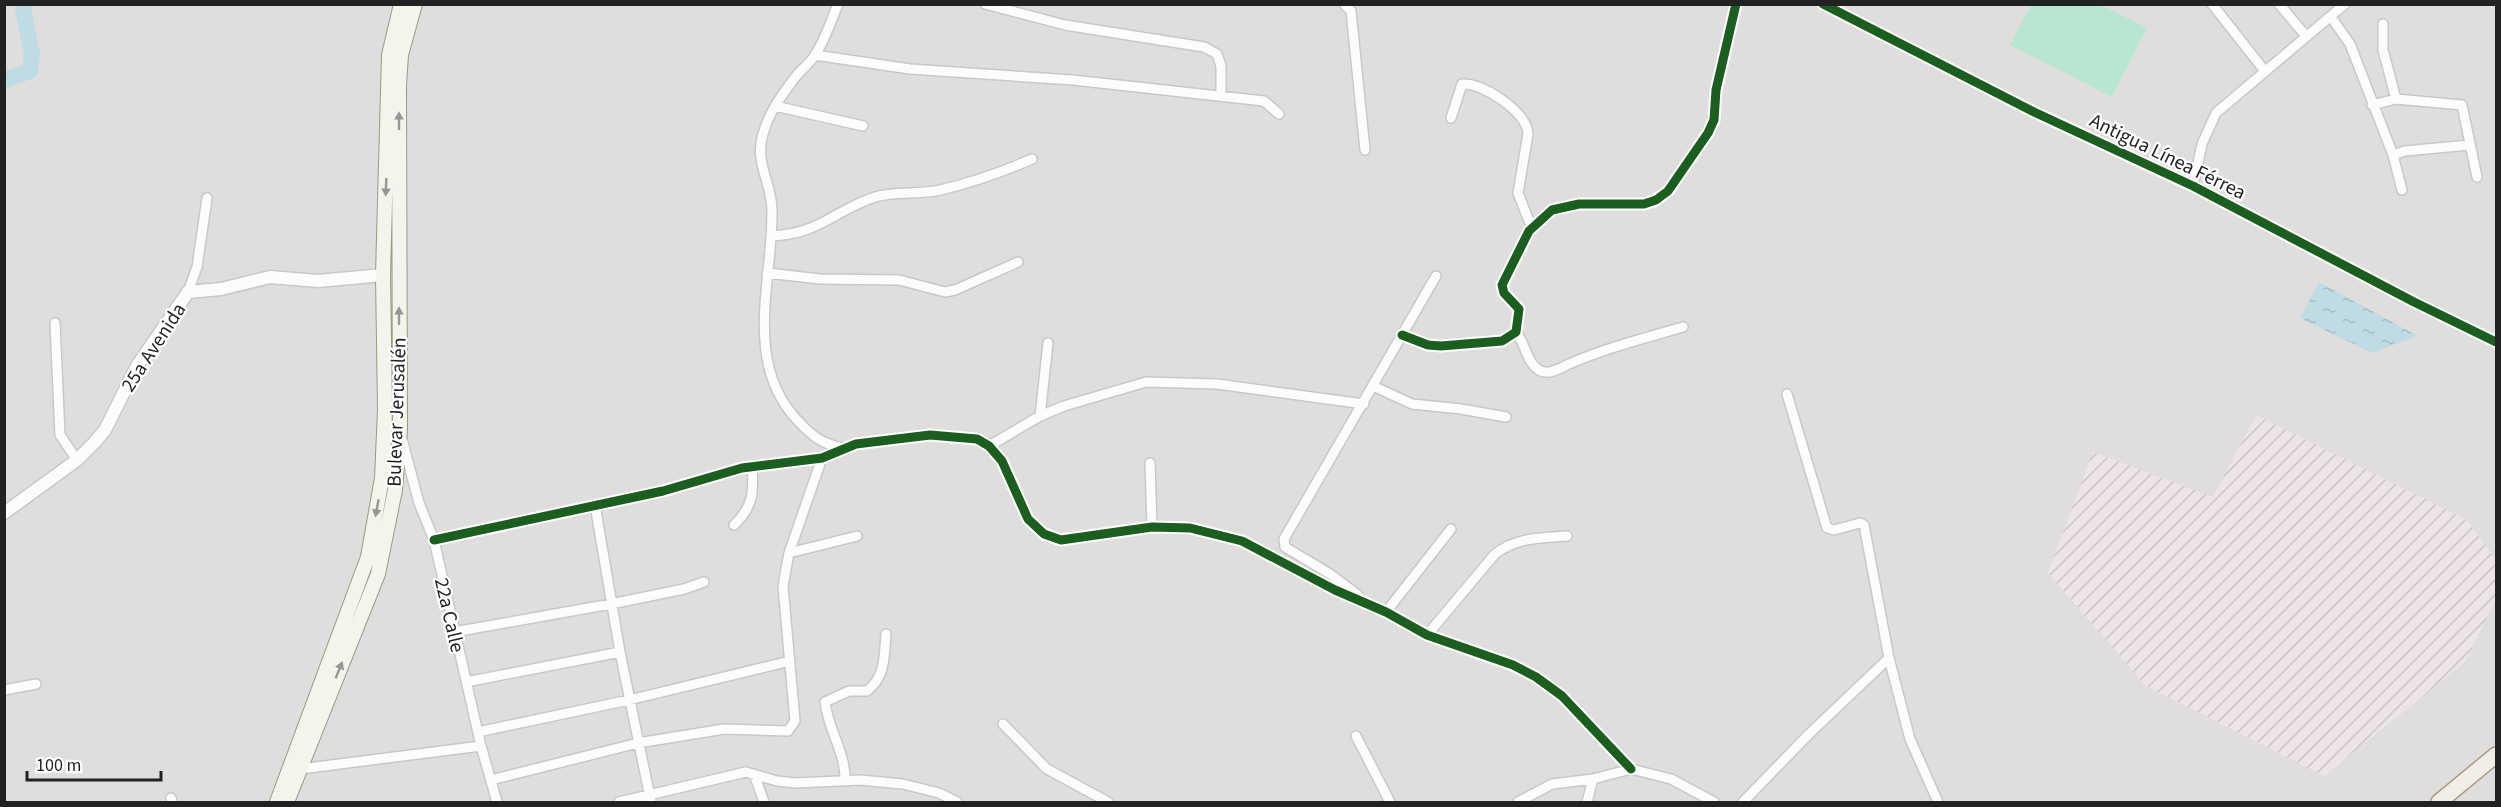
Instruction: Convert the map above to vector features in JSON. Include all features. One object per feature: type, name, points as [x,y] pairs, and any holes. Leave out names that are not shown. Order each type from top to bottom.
[{"type":"main road","name":"Bulevar Jerusalén","points":[[277,802],[368,557],[384,460],[383,275],[389,55],[401,4]]},
{"type":"main road","name":"Bulevar Jerusalén","points":[[287,802],[378,574],[395,490],[399,429],[399,85],[401,55],[415,4]]},
{"type":"main road","points":[[2439,802],[2496,755]]},
{"type":"main road","points":[[2452,802],[2496,766]]},
{"type":"street","points":[[838,4],[815,55],[775,106],[762,136],[760,155],[772,204],[773,236],[762,311],[769,369],[779,396],[794,416],[817,440],[843,448]]},
{"type":"street","points":[[985,4],[1045,21],[1204,47],[1217,54],[1221,66],[1221,96]]},
{"type":"street","points":[[1344,4],[1351,11],[1365,150]]},
{"type":"street","points":[[1402,335],[1428,345],[1441,346],[1502,341],[1516,332],[1520,309],[1504,293],[1502,285],[1529,231],[1536,223],[1561,206],[1644,204],[1656,200],[1668,191],[1708,133],[1714,120],[1716,90],[1736,4]]},
{"type":"street","name":"Antigua Línea Férrea","points":[[1823,4],[2034,112],[2193,186],[2414,302],[2496,342]]},
{"type":"street","points":[[2212,4],[2264,70]]},
{"type":"street","points":[[2278,4],[2306,36]]},
{"type":"street","points":[[2193,186],[2202,144],[2211,119],[2264,70],[2345,5]]},
{"type":"street","points":[[2331,17],[2350,44],[2393,155],[2402,190]]},
{"type":"street","points":[[2384,24],[2383,50],[2396,99]]},
{"type":"street","points":[[815,55],[910,69],[1073,80],[1264,101],[1279,114]]},
{"type":"street","points":[[1451,118],[1462,84],[1470,83],[1497,96],[1524,120],[1528,126],[1528,134],[1518,193],[1529,221],[1536,223]]},
{"type":"street","points":[[2372,105],[2396,99],[2462,105],[2477,177]]},
{"type":"street","points":[[775,106],[863,126]]},
{"type":"street","points":[[2393,155],[2405,151],[2469,145]]},
{"type":"street","points":[[773,236],[791,235],[814,229],[875,197],[940,190],[999,173],[1032,159]]},
{"type":"street","points":[[188,292],[197,267],[207,198]]},
{"type":"street","points":[[768,273],[820,279],[899,280],[945,292],[955,290],[1018,262]]},
{"type":"street","name":"25a Avenida","points":[[4,513],[77,459],[105,430],[136,366],[188,292],[221,289],[270,277],[318,281],[383,275]]},
{"type":"street","points":[[1369,604],[1330,574],[1285,547],[1284,539],[1436,276]]},
{"type":"street","points":[[55,322],[60,435],[66,448],[77,459]]},
{"type":"street","points":[[1516,332],[1525,343],[1532,365],[1542,372],[1553,372],[1592,354],[1683,327]]},
{"type":"street","points":[[1040,416],[1048,343]]},
{"type":"street","points":[[989,446],[1040,416],[1103,393],[1146,382],[1217,384],[1364,404]]},
{"type":"street","points":[[1373,386],[1412,404],[1506,417]]},
{"type":"street","points":[[1786,394],[1827,528],[1834,530],[1860,523],[1863,525],[1889,658],[1910,739],[1938,802]]},
{"type":"street","name":"22a Calle","points":[[399,429],[419,504],[434,540],[481,746],[497,802]]},
{"type":"street","points":[[434,540],[663,491],[752,467],[822,458],[843,448],[930,435],[977,439],[989,446],[1002,461],[1028,519],[1052,539],[1061,540],[1152,527],[1190,528],[1242,541],[1386,612],[1427,635],[1514,665],[1536,677],[1562,696],[1632,769]]},
{"type":"street","points":[[491,780],[638,743],[724,729],[788,731],[795,721],[783,586],[789,553],[822,458]]},
{"type":"street","points":[[1150,462],[1152,527]]},
{"type":"street","points":[[734,525],[748,512],[753,481],[752,467]]},
{"type":"street","points":[[595,505],[629,700],[651,799]]},
{"type":"street","points":[[1386,612],[1451,529]]},
{"type":"street","points":[[789,553],[857,536]]},
{"type":"street","points":[[1427,635],[1495,554],[1504,547],[1520,540],[1567,536]]},
{"type":"street","points":[[454,632],[611,604],[684,589],[704,582]]},
{"type":"street","points":[[845,781],[846,765],[826,716],[825,702],[849,691],[867,691],[876,684],[883,670],[886,633]]},
{"type":"street","points":[[466,682],[620,652]]},
{"type":"street","points":[[1743,802],[1808,735],[1889,658]]},
{"type":"street","points":[[478,732],[629,700],[789,661]]},
{"type":"street","points":[[4,690],[36,684]]},
{"type":"street","points":[[1004,724],[1047,769],[1108,802]]},
{"type":"street","points":[[1356,736],[1390,802]]},
{"type":"street","points":[[300,769],[481,746]]},
{"type":"street","points":[[1518,802],[1552,784],[1593,779],[1632,769],[1671,779],[1714,802]]},
{"type":"street","points":[[620,802],[651,799],[737,773],[754,774],[777,781],[795,783],[845,781],[903,784],[939,793],[957,802]]},
{"type":"street","points":[[754,774],[764,802]]},
{"type":"street","points":[[1587,802],[1593,779]]},
{"type":"shaded area","points":[[5,5],[2496,5],[2496,802],[5,802]]},
{"type":"shaded area","points":[[2256,415],[2467,520],[2496,560],[2496,599],[2465,662],[2324,776],[2146,686],[2048,573],[2093,452],[2213,497]]},
{"type":"green space","points":[[2031,5],[2101,5],[2147,28],[2112,97],[2010,45]]},
{"type":"water","points":[[2319,282],[2418,336],[2372,353],[2300,318]]},
{"type":"waterway","points":[[4,80],[30,71],[32,54],[23,10],[26,4]]},
{"type":"cycle path","points":[[1402,335],[1428,345],[1441,346],[1502,341],[1516,332],[1519,309],[1504,293],[1502,285],[1529,231],[1552,210],[1579,204],[1644,204],[1656,200],[1668,191],[1708,133],[1714,120],[1716,90],[1736,4]]},
{"type":"cycle path","points":[[1823,4],[2034,112],[2193,186],[2414,302],[2496,342]]},
{"type":"cycle path","points":[[434,540],[663,491],[742,468],[822,458],[856,444],[930,435],[977,439],[989,446],[1002,461],[1028,519],[1044,534],[1061,540],[1152,527],[1190,528],[1242,541],[1335,590],[1386,612],[1427,635],[1513,665],[1536,677],[1562,696],[1631,769]]}]
